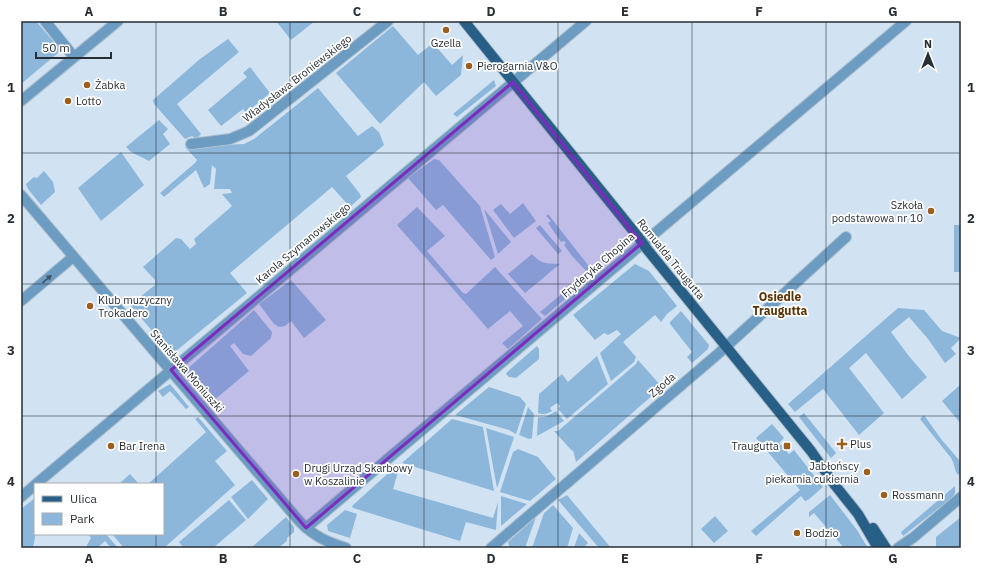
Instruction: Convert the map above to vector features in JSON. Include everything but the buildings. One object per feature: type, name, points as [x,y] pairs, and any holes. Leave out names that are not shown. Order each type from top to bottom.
[{"type":"main road","name":"Romualda Traugutta","points":[[464,21],[725,347],[811,451],[830,479],[858,514],[878,548]]},
{"type":"main road","name":"Romualda Traugutta","points":[[858,514],[872,527],[886,548]]},
{"type":"street","points":[[45,21],[74,57]]},
{"type":"street","points":[[21,101],[118,21]]},
{"type":"street","name":"Władysława Broniewskiego","points":[[191,144],[230,139],[249,131],[388,21]]},
{"type":"street","name":"Karola Szymanowskiego","points":[[37,483],[586,21]]},
{"type":"street","name":"Fryderyka Chopina","points":[[306,528],[906,21]]},
{"type":"street","name":"Stanisława Moniuszki","points":[[21,195],[306,528],[322,540],[346,548]]},
{"type":"street","name":"Zgoda","points":[[491,548],[725,347],[846,237]]},
{"type":"street","points":[[21,301],[73,257]]},
{"type":"street","name":"Karola Szymanowskiego","points":[[21,497],[34,486]]},
{"type":"street","points":[[898,548],[914,537],[961,497]]},
{"type":"highlighted area","points":[[513,82],[642,243],[306,528],[171,370]]},
{"type":"green space","points":[[21,21],[36,21],[59,48],[58,53],[21,84]]},
{"type":"green space","points":[[276,21],[315,21],[291,40]]},
{"type":"green space","points":[[393,26],[418,55],[433,43],[452,65],[463,55],[461,75],[436,96],[424,82],[380,124],[336,73]]},
{"type":"green space","points":[[228,39],[239,52],[177,104],[201,134],[196,139],[192,136],[185,139],[154,104],[153,100],[200,59]]},
{"type":"green space","points":[[250,67],[270,93],[246,113],[243,109],[221,126],[208,110],[247,77],[243,73]]},
{"type":"green space","points":[[494,80],[496,86],[457,117],[453,114]]},
{"type":"green space","points":[[318,88],[358,136],[372,126],[379,132],[384,145],[346,176],[361,197],[350,207],[332,187],[230,273],[247,293],[176,351],[171,353],[130,305],[155,285],[155,280],[143,267],[176,238],[181,239],[190,249],[196,244],[194,239],[232,206],[222,194],[232,193],[230,189],[214,189],[216,169],[212,165],[210,184],[204,188],[196,170],[164,197],[160,193],[197,160],[185,147],[244,144],[254,139]]},
{"type":"green space","points":[[159,120],[168,129],[163,134],[170,144],[149,161],[131,152],[126,147]]},
{"type":"green space","points":[[121,152],[144,185],[101,221],[78,188]]},
{"type":"green space","points":[[434,159],[439,160],[480,206],[495,257],[491,260],[443,205],[436,210],[408,178]]},
{"type":"green space","points":[[44,171],[53,182],[55,192],[41,205],[28,189],[26,184],[34,177],[37,178]]},
{"type":"green space","points":[[523,203],[536,221],[514,238],[493,210],[501,204],[510,214]]},
{"type":"green space","points":[[417,207],[445,236],[427,251],[463,293],[466,294],[495,267],[542,319],[508,349],[502,343],[523,326],[510,311],[488,329],[397,225]]},
{"type":"green space","points":[[484,209],[511,242],[498,254]]},
{"type":"green space","points":[[548,214],[595,274],[591,276],[572,256],[564,245],[566,243],[564,241],[561,242],[548,223],[551,221],[546,216]]},
{"type":"green space","points":[[540,225],[562,251],[558,254],[536,228]]},
{"type":"green space","points":[[954,225],[961,225],[961,272],[954,272]]},
{"type":"green space","points":[[532,254],[542,262],[560,264],[525,293],[508,274]]},
{"type":"green space","points":[[635,264],[649,271],[677,306],[667,314],[661,322],[655,315],[623,342],[636,357],[634,362],[611,381],[600,353],[621,334],[617,330],[608,335],[604,333],[595,340],[573,315]]},
{"type":"green space","points":[[581,278],[584,283],[545,316],[540,312]]},
{"type":"green space","points":[[291,280],[326,320],[304,338],[291,321],[285,326],[279,327],[274,324],[259,304]]},
{"type":"green space","points":[[898,308],[924,310],[942,331],[961,338],[951,348],[956,354],[945,363],[928,339],[909,317],[891,332],[927,377],[902,399],[866,353],[849,368],[884,413],[859,435],[823,389],[795,412],[788,404]]},
{"type":"green space","points":[[254,310],[272,332],[271,338],[251,356],[243,354],[234,343],[230,346],[249,371],[213,401],[186,370]]},
{"type":"green space","points":[[681,311],[709,345],[708,349],[692,363],[687,357],[692,352],[670,324],[670,322]]},
{"type":"green space","points":[[537,346],[539,349],[539,359],[516,378],[509,377],[506,374],[507,372]]},
{"type":"green space","points":[[597,356],[608,384],[567,419],[558,409],[560,406],[557,403],[550,408],[552,411],[544,414],[538,413],[539,394],[562,374],[568,382]]},
{"type":"green space","points":[[638,360],[662,387],[576,462],[573,450],[572,451],[554,431],[558,431],[636,364]]},
{"type":"green space","points":[[170,384],[189,407],[186,409],[170,391],[163,397],[158,391]]},
{"type":"green space","points":[[961,384],[961,424],[942,401]]},
{"type":"green space","points":[[489,387],[520,397],[526,404],[516,434],[509,430],[455,415]]},
{"type":"green space","points":[[528,407],[534,414],[532,438],[529,439],[519,435]]},
{"type":"green space","points":[[556,411],[564,421],[537,436],[538,417],[547,416]]},
{"type":"green space","points":[[804,413],[836,453],[831,458],[799,417]]},
{"type":"green space","points":[[924,415],[941,439],[961,461],[961,472],[958,475],[951,458],[920,419]]},
{"type":"green space","points":[[198,417],[227,451],[215,461],[235,485],[164,548],[124,548],[113,535],[164,535],[164,483],[149,483],[206,432],[195,419]]},
{"type":"green space","points":[[452,419],[483,427],[494,491],[402,463]]},
{"type":"green space","points":[[772,424],[784,438],[779,443],[789,454],[794,450],[823,487],[808,500],[805,501],[801,496],[756,536],[751,531],[800,490],[756,438]]},
{"type":"green space","points":[[486,428],[514,437],[497,488]]},
{"type":"green space","points":[[518,449],[538,457],[556,479],[530,501],[500,492],[513,452]]},
{"type":"green space","points":[[395,467],[402,469],[402,473],[398,472],[393,489],[493,518],[498,502],[496,530],[466,522],[460,541],[353,508],[352,506]]},
{"type":"green space","points":[[130,474],[138,483],[120,483]]},
{"type":"green space","points":[[252,480],[268,499],[248,519],[231,497]]},
{"type":"green space","points":[[955,486],[955,493],[953,497],[903,536],[901,532]]},
{"type":"green space","points":[[567,495],[611,548],[599,548],[558,500]]},
{"type":"green space","points":[[830,495],[857,530],[868,548],[844,548],[814,513],[809,517],[809,512]]},
{"type":"green space","points":[[501,496],[527,504],[501,526]]},
{"type":"green space","points":[[34,499],[35,535],[33,546],[31,548],[21,548],[21,509]]},
{"type":"green space","points":[[229,500],[246,520],[213,548],[184,548],[179,542]]},
{"type":"green space","points":[[553,505],[573,528],[567,548],[532,548],[544,513]]},
{"type":"green space","points":[[345,510],[357,514],[350,538],[328,531],[327,525]]},
{"type":"green space","points":[[715,516],[728,531],[714,543],[701,529]]},
{"type":"green space","points":[[286,517],[294,527],[294,532],[287,538],[287,541],[278,548],[251,548]]},
{"type":"green space","points":[[536,517],[525,548],[510,548],[508,542]]},
{"type":"green space","points":[[961,517],[961,548],[936,548],[936,537]]},
{"type":"green space","points":[[579,533],[588,543],[583,548],[574,548]]},
{"type":"green space","points":[[89,535],[107,535],[118,548],[111,548],[105,541],[97,548],[87,548],[91,538]]},
{"type":"place","name":"Gzella","points":[[446,30]]},
{"type":"place","name":"Pierogarnia V&O","points":[[469,66]]},
{"type":"place","name":"Żabka","points":[[87,85]]},
{"type":"place","name":"Lotto","points":[[68,101]]},
{"type":"place","name":"Szkoła podstawowa nr 10","points":[[931,211]]},
{"type":"place","name":"Klub muzyczny Trokadero","points":[[90,306]]},
{"type":"place","name":"Plus","points":[[842,444]]},
{"type":"place","name":"Bar Irena","points":[[111,446]]},
{"type":"place","name":"Traugutta","points":[[787,446]]},
{"type":"place","name":"Jabłońscy piekarnia cukiernia","points":[[867,472]]},
{"type":"place","name":"Drugi Urząd Skarbowy w Koszalinie","points":[[296,474]]},
{"type":"place","name":"Rossmann","points":[[884,495]]},
{"type":"place","name":"Bodzio","points":[[797,533]]},
{"type":"district","name":"Osiedle Traugutta","points":[[780,304]]}]
